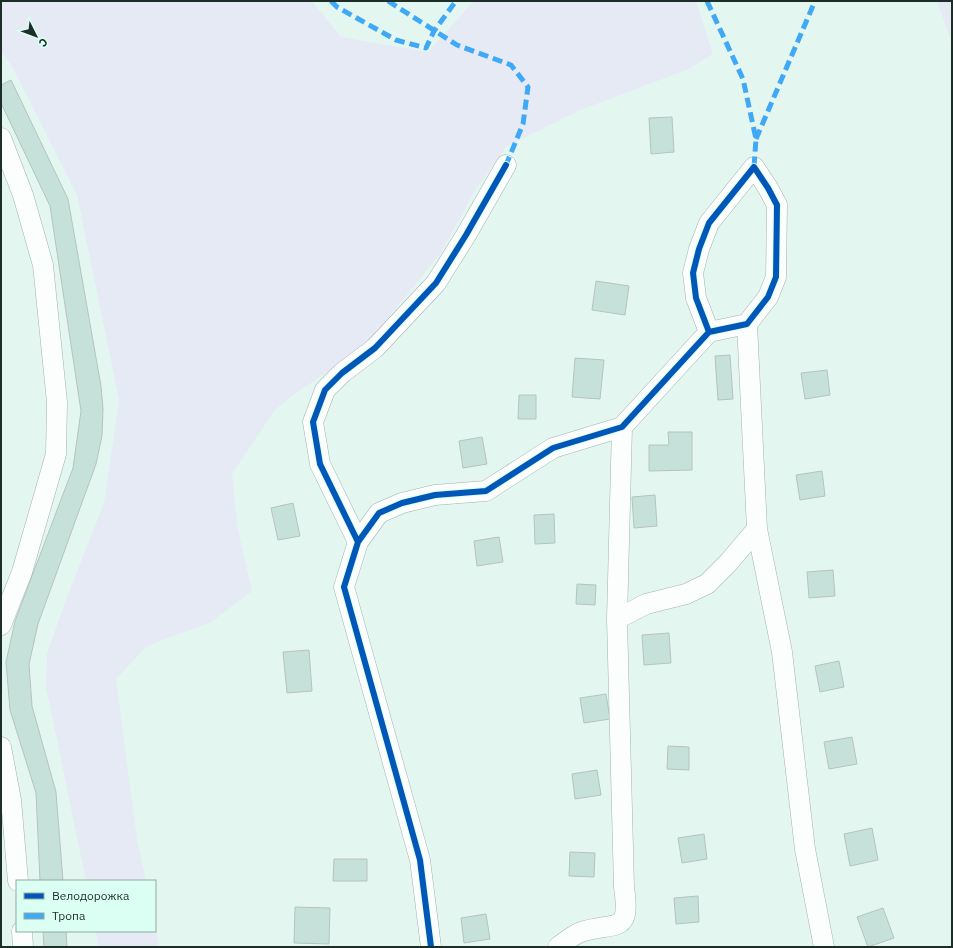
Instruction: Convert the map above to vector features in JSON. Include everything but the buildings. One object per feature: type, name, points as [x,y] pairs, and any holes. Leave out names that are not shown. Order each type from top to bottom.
[{"type":"street","points":[[1,138],[23,195],[43,265],[57,402],[56,454],[22,572],[1,625]]},
{"type":"street","points":[[358,542],[320,464],[313,422],[325,390],[342,373],[375,348],[436,283],[466,235],[506,165]]},
{"type":"street","points":[[431,947],[420,860],[344,587],[358,542],[379,513],[402,503],[435,495],[486,490],[553,448],[622,427],[708,332],[747,324],[768,297],[776,277],[777,205],[754,167],[709,223],[699,249],[693,273],[696,298],[708,332]]},
{"type":"street","points":[[747,324],[757,528],[782,652],[805,849],[824,947]]},
{"type":"street","points":[[558,947],[580,932],[618,925],[625,917],[627,906],[624,887],[617,619],[622,427]]},
{"type":"street","points":[[617,619],[646,604],[686,594],[707,584],[728,563],[757,528]]},
{"type":"street","points":[[1,747],[11,800],[18,880]]},
{"type":"street","points":[[22,932],[23,947]]},
{"type":"shaded area","points":[[1,1],[312,1],[341,37],[428,52],[474,1],[696,1],[713,54],[689,69],[578,111],[506,147],[476,189],[440,254],[373,337],[329,371],[293,395],[275,410],[232,474],[238,530],[252,591],[211,622],[147,646],[116,679],[137,839],[146,880],[86,880],[46,687],[47,654],[65,602],[104,503],[119,400],[77,195],[13,68],[1,51]]},
{"type":"shaded area","points":[[937,1],[952,1],[952,44]]},
{"type":"shaded area","points":[[156,931],[159,947],[98,947],[96,932]]},
{"type":"marked path","points":[[331,1],[337,7],[396,40],[426,48],[434,31],[456,1]]},
{"type":"marked path","points":[[388,1],[457,45],[511,65],[528,87],[523,124],[506,165]]},
{"type":"marked path","points":[[707,1],[743,79],[756,139],[754,167]]},
{"type":"marked path","points":[[756,139],[815,1]]},
{"type":"cycle path","points":[[431,947],[420,860],[344,587],[358,542],[320,464],[313,422],[325,390],[342,373],[375,348],[436,283],[466,235],[506,165]]},
{"type":"cycle path","points":[[358,542],[379,513],[402,503],[435,495],[486,491],[553,448],[622,427],[709,332],[696,298],[693,273],[699,249],[709,223],[754,167],[777,205],[776,277],[768,297],[747,324],[709,332]]}]
